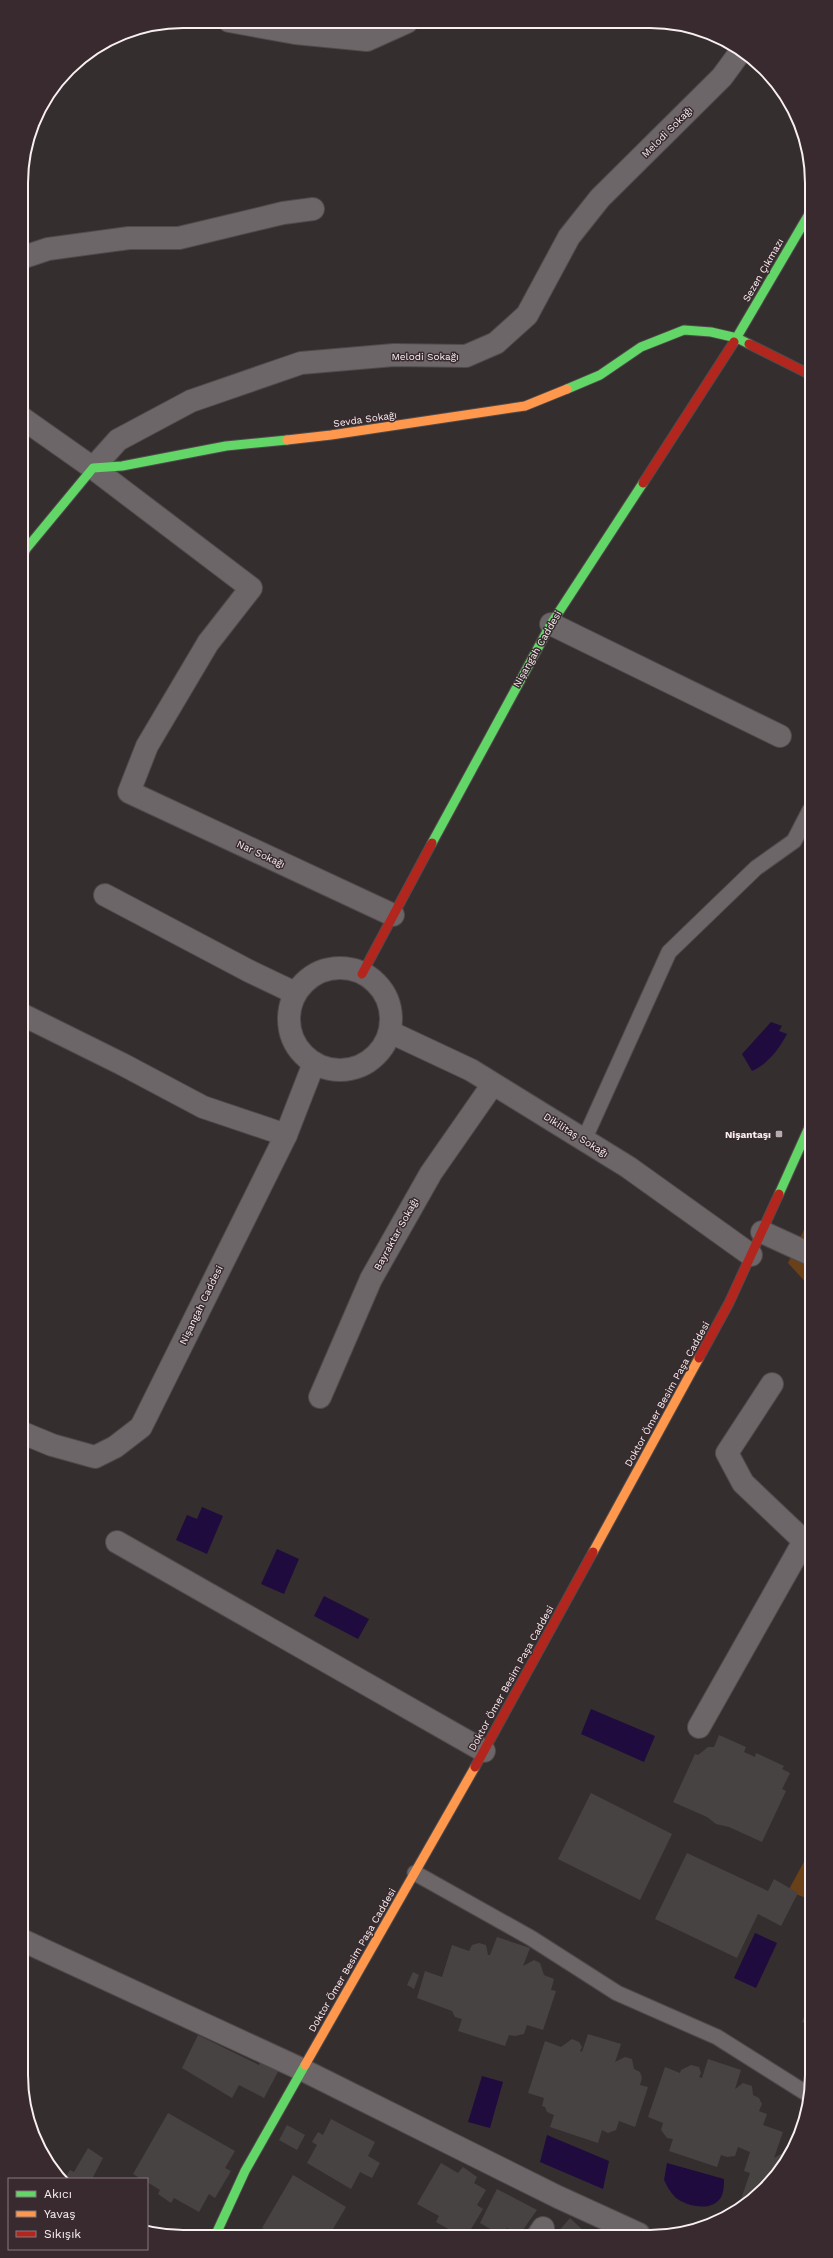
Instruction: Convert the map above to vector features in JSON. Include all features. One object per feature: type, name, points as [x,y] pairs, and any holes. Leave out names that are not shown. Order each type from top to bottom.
[{"type":"street","points":[[265,28],[295,34],[367,40],[394,28]]},
{"type":"street","name":"Melodi Sokağı","points":[[92,468],[118,440],[191,401],[301,363],[394,355],[466,356],[496,343],[527,315],[569,237],[600,198],[722,76],[738,55]]},
{"type":"street","points":[[28,256],[48,249],[129,238],[179,238],[283,213],[313,209]]},
{"type":"street","name":"Sezen Çıkmazı","points":[[737,338],[805,221]]},
{"type":"street","name":"Sevda Sokaḡı","points":[[92,468],[122,466],[226,446],[331,435],[525,406],[600,375],[641,347],[684,330],[711,332],[737,338],[805,372]]},
{"type":"street","name":"Nişangah Caddesi","points":[[362,974],[515,687],[551,624],[737,338]]},
{"type":"street","points":[[28,422],[92,468],[28,547]]},
{"type":"street","name":"Nar Sokağı","points":[[92,468],[251,588],[208,643],[147,746],[130,792],[393,915]]},
{"type":"street","points":[[551,624],[780,736]]},
{"type":"street","points":[[105,895],[249,971],[295,992]]},
{"type":"street","points":[[331,968],[348,968],[362,974],[372,978],[384,992],[391,1014],[390,1032],[381,1051],[367,1063],[346,1070],[328,1069],[314,1063],[301,1052],[290,1031],[289,1013],[295,992],[307,979],[331,968]]},
{"type":"street","points":[[28,1017],[122,1064],[203,1107],[286,1135]]},
{"type":"street","name":"Dikilitaş Sokağı","points":[[390,1032],[471,1070],[628,1167],[751,1255]]},
{"type":"street","name":"Nişangah Caddesi","points":[[28,1435],[52,1445],[95,1457],[114,1447],[141,1427],[286,1135],[314,1063]]},
{"type":"street","name":"Bayraktar Sokağı","points":[[320,1396],[371,1279],[431,1173],[493,1084]]},
{"type":"street","name":"Doktor Ömer Besim Paşa Caddesi","points":[[218,2230],[245,2171],[484,1751],[729,1303],[805,1136]]},
{"type":"street","points":[[762,1232],[805,1252]]},
{"type":"street","points":[[772,1384],[727,1453],[743,1483],[805,1537]]},
{"type":"street","points":[[117,1542],[484,1751]]},
{"type":"street","points":[[699,1727],[805,1547]]},
{"type":"street","points":[[28,1943],[303,2070],[558,2197],[630,2230]]},
{"type":"lane","points":[[584,1140],[669,952],[756,868],[794,841],[805,820]]},
{"type":"lane","points":[[415,1873],[530,1938],[617,1993],[717,2037],[804,2092]]},
{"type":"shaded area","points":[[771,1022],[782,1026],[779,1031],[787,1034],[772,1056],[752,1071],[742,1054]]},
{"type":"shaded area","points":[[805,1227],[805,1282],[788,1263]]},
{"type":"shaded area","points":[[202,1507],[223,1516],[207,1554],[176,1540],[187,1515],[197,1519]]},
{"type":"shaded area","points":[[277,1549],[299,1559],[284,1594],[261,1584]]},
{"type":"shaded area","points":[[324,1596],[369,1619],[358,1639],[314,1616]]},
{"type":"shaded area","points":[[591,1709],[655,1736],[644,1762],[581,1734]]},
{"type":"shaded area","points":[[805,1860],[805,1898],[788,1891]]},
{"type":"shaded area","points":[[755,1933],[777,1943],[756,1988],[734,1978]]},
{"type":"shaded area","points":[[482,2076],[503,2082],[490,2128],[468,2122]]},
{"type":"shaded area","points":[[547,2135],[609,2161],[603,2189],[540,2162]]},
{"type":"shaded area","points":[[667,2163],[724,2179],[722,2195],[718,2201],[707,2206],[693,2206],[680,2201],[670,2191],[664,2180]]},
{"type":"building","points":[[719,1735],[746,1747],[744,1752],[755,1757],[756,1753],[784,1766],[782,1769],[790,1773],[782,1789],[786,1791],[762,1842],[729,1827],[716,1824],[707,1817],[673,1802],[695,1754],[698,1755],[708,1747],[714,1747]]},
{"type":"building","points":[[591,1793],[672,1834],[640,1900],[558,1859]]},
{"type":"building","points":[[687,1853],[768,1891],[774,1879],[798,1893],[781,1926],[758,1914],[737,1958],[655,1919]]},
{"type":"building","points":[[497,1937],[530,1948],[523,1966],[534,1960],[540,1963],[544,1975],[554,1979],[551,1990],[556,1991],[543,2030],[527,2025],[524,2034],[515,2036],[509,2035],[505,2046],[458,2031],[462,2019],[455,2017],[452,2011],[417,1998],[425,1971],[442,1977],[452,1945],[469,1951],[472,1945],[479,1943],[486,1945],[488,1955],[490,1955]]},
{"type":"building","points":[[413,1972],[419,1975],[414,1989],[407,1985]]},
{"type":"building","points":[[805,2014],[805,2023],[802,2022]]},
{"type":"building","points":[[588,2034],[621,2044],[615,2062],[625,2057],[632,2059],[634,2069],[640,2072],[642,2078],[640,2085],[648,2087],[635,2127],[619,2121],[616,2130],[608,2133],[602,2130],[598,2143],[550,2127],[554,2115],[547,2112],[545,2107],[542,2106],[544,2098],[528,2093],[545,2041],[561,2047],[572,2039],[579,2042],[582,2047],[580,2051],[582,2052]]},
{"type":"building","points":[[198,2035],[259,2065],[261,2060],[280,2068],[264,2098],[239,2085],[232,2098],[182,2068]]},
{"type":"building","points":[[708,2059],[741,2070],[735,2089],[743,2083],[752,2086],[753,2095],[759,2098],[762,2104],[759,2111],[767,2114],[763,2125],[783,2132],[774,2158],[783,2153],[779,2161],[766,2177],[741,2201],[750,2173],[744,2171],[750,2152],[738,2147],[735,2156],[727,2157],[721,2155],[717,2167],[669,2151],[673,2139],[667,2138],[661,2130],[663,2123],[648,2117],[665,2067],[680,2073],[681,2070],[691,2065],[699,2067],[701,2073],[699,2077],[702,2078]]},
{"type":"building","points":[[168,2113],[235,2151],[225,2168],[231,2171],[215,2198],[209,2194],[199,2212],[174,2198],[171,2203],[158,2194],[160,2190],[148,2183],[148,2178],[139,2178],[133,2174]]},
{"type":"building","points":[[331,2119],[375,2142],[368,2156],[380,2163],[372,2178],[360,2172],[351,2189],[307,2163],[317,2145],[312,2142],[318,2132],[323,2135]]},
{"type":"building","points":[[287,2125],[305,2135],[297,2150],[279,2140]]},
{"type":"building","points":[[88,2148],[103,2158],[93,2178],[68,2178],[66,2176],[70,2170],[74,2172]]},
{"type":"building","points":[[441,2163],[458,2173],[463,2167],[477,2177],[474,2183],[486,2190],[477,2205],[483,2209],[470,2230],[450,2230],[436,2222],[439,2216],[417,2204]]},
{"type":"building","points":[[293,2175],[346,2207],[332,2230],[266,2230],[262,2228]]},
{"type":"building","points":[[497,2189],[537,2210],[523,2230],[511,2230],[507,2228],[506,2230],[492,2230],[480,2223]]},
{"type":"building","points":[[570,2218],[583,2230],[560,2230]]},
{"type":"traffic: fast","points":[[734,342],[805,221]]},
{"type":"traffic: fast","points":[[567,389],[600,375],[641,347],[684,330],[711,332],[737,338],[749,344]]},
{"type":"traffic: fast","points":[[28,547],[93,468],[122,466],[226,446],[287,440]]},
{"type":"traffic: fast","points":[[432,843],[551,624],[643,483]]},
{"type":"traffic: fast","points":[[779,1194],[805,1136]]},
{"type":"traffic: fast","points":[[218,2230],[245,2171],[305,2065]]},
{"type":"traffic: slow","points":[[287,440],[331,435],[525,406],[567,389]]},
{"type":"traffic: slow","points":[[593,1552],[699,1358]]},
{"type":"traffic: slow","points":[[305,2065],[475,1767]]},
{"type":"traffic: jam","points":[[643,483],[734,342]]},
{"type":"traffic: jam","points":[[749,344],[805,372]]},
{"type":"traffic: jam","points":[[362,974],[432,843]]},
{"type":"traffic: jam","points":[[699,1358],[729,1303],[779,1194]]},
{"type":"traffic: jam","points":[[475,1767],[593,1552]]},
{"type":"place","name":"Nişantaşı","points":[[779,1134]]}]
